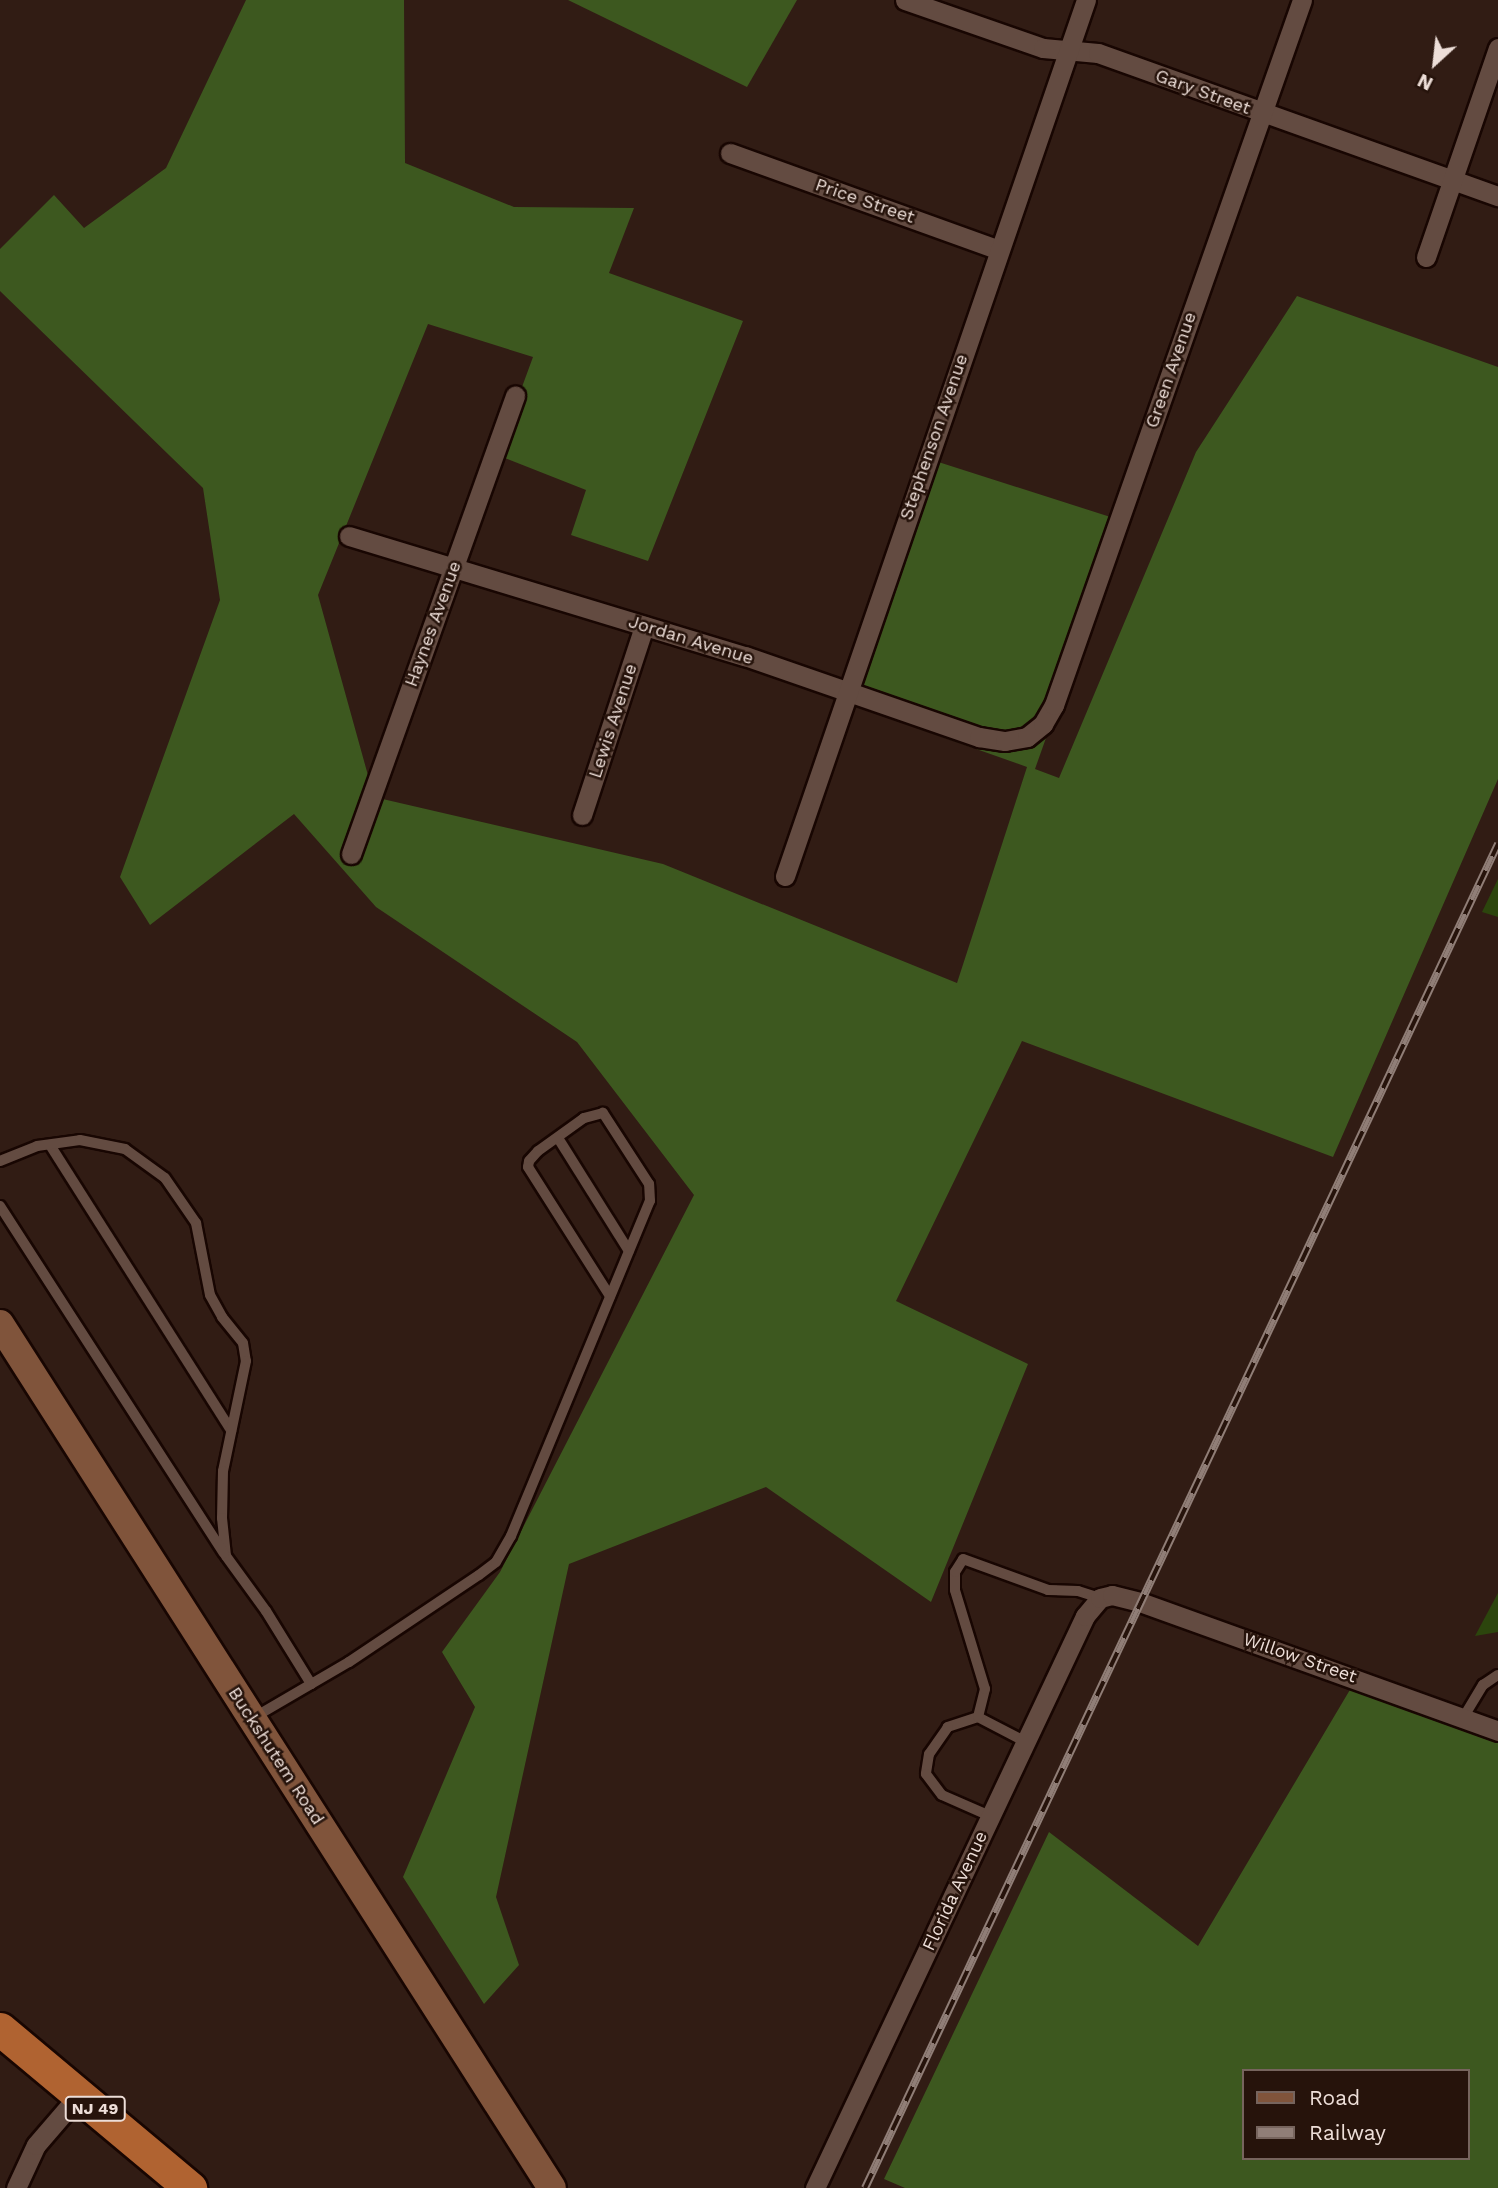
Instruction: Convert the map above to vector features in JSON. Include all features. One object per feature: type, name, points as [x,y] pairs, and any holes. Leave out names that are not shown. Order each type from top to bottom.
[{"type":"highway","name":"NJ 49","points":[[0,2029],[190,2188]]},
{"type":"main road","name":"Buckshutem Road","points":[[0,1324],[552,2188]]},
{"type":"street","name":"Gary Street","points":[[905,0],[1043,48],[1098,53],[1262,114],[1498,196]]},
{"type":"street","name":"Stephenson Avenue","points":[[785,876],[1086,0]]},
{"type":"street","name":"Green Avenue","points":[[1030,734],[1043,724],[1054,705],[1302,0]]},
{"type":"street","points":[[1426,257],[1498,48]]},
{"type":"street","name":"Price Street","points":[[730,153],[999,250]]},
{"type":"street","name":"Haynes Avenue","points":[[351,854],[515,394]]},
{"type":"street","name":"Jordan Avenue","points":[[349,536],[847,690],[979,737],[1005,741],[1030,734]]},
{"type":"street","name":"Lewis Avenue","points":[[582,815],[644,626]]},
{"type":"street","name":"Willow Street","points":[[1100,1598],[1112,1595],[1140,1602],[1498,1731]]},
{"type":"street","name":"Florida Avenue","points":[[816,2188],[1085,1616],[1100,1598]]},
{"type":"street","points":[[16,2188],[36,2145],[79,2095]]},
{"type":"lane","points":[[252,1718],[312,1684],[496,1562],[511,1536],[650,1201],[649,1184],[603,1113],[584,1118],[538,1151],[529,1161],[528,1167],[610,1296]]},
{"type":"lane","points":[[558,1138],[629,1251]]},
{"type":"lane","points":[[0,1161],[37,1146],[80,1140],[125,1149],[165,1178],[196,1223],[210,1295],[222,1317],[243,1343],[246,1361],[223,1471],[222,1518],[226,1556]]},
{"type":"lane","points":[[50,1144],[231,1430]]},
{"type":"lane","points":[[0,1206],[312,1684]]},
{"type":"lane","points":[[978,1717],[985,1689],[955,1590],[955,1572],[963,1559],[1048,1591],[1078,1591],[1100,1598]]},
{"type":"lane","points":[[1463,1718],[1483,1685],[1498,1675]]},
{"type":"lane","points":[[990,1816],[942,1795],[926,1774],[929,1754],[948,1727],[978,1717],[1026,1742]]},
{"type":"green space","points":[[246,0],[404,0],[405,163],[514,207],[634,208],[609,273],[743,321],[648,561],[571,535],[586,490],[497,455],[533,357],[428,324],[318,595],[374,797],[663,864],[957,983],[1027,767],[843,702],[929,459],[1123,521],[1035,769],[1059,778],[1196,452],[1297,296],[1498,367],[1498,779],[1333,1157],[1022,1041],[896,1301],[1028,1364],[931,1602],[766,1487],[569,1564],[496,1897],[519,1965],[484,2004],[403,1877],[475,1707],[442,1652],[500,1572],[694,1195],[577,1042],[376,907],[294,814],[150,925],[120,877],[220,600],[203,488],[0,291],[0,249],[54,195],[84,228],[166,168]]},
{"type":"green space","points":[[568,0],[797,0],[747,87]]},
{"type":"green space","points":[[1498,879],[1498,917],[1482,912]]},
{"type":"green space","points":[[1498,1593],[1498,1632],[1475,1636]]},
{"type":"green space","points":[[1351,1688],[1498,1740],[1498,2188],[905,2188],[884,2179],[1049,1832],[1198,1946]]},
{"type":"railway","points":[[865,2188],[1498,844]]}]
